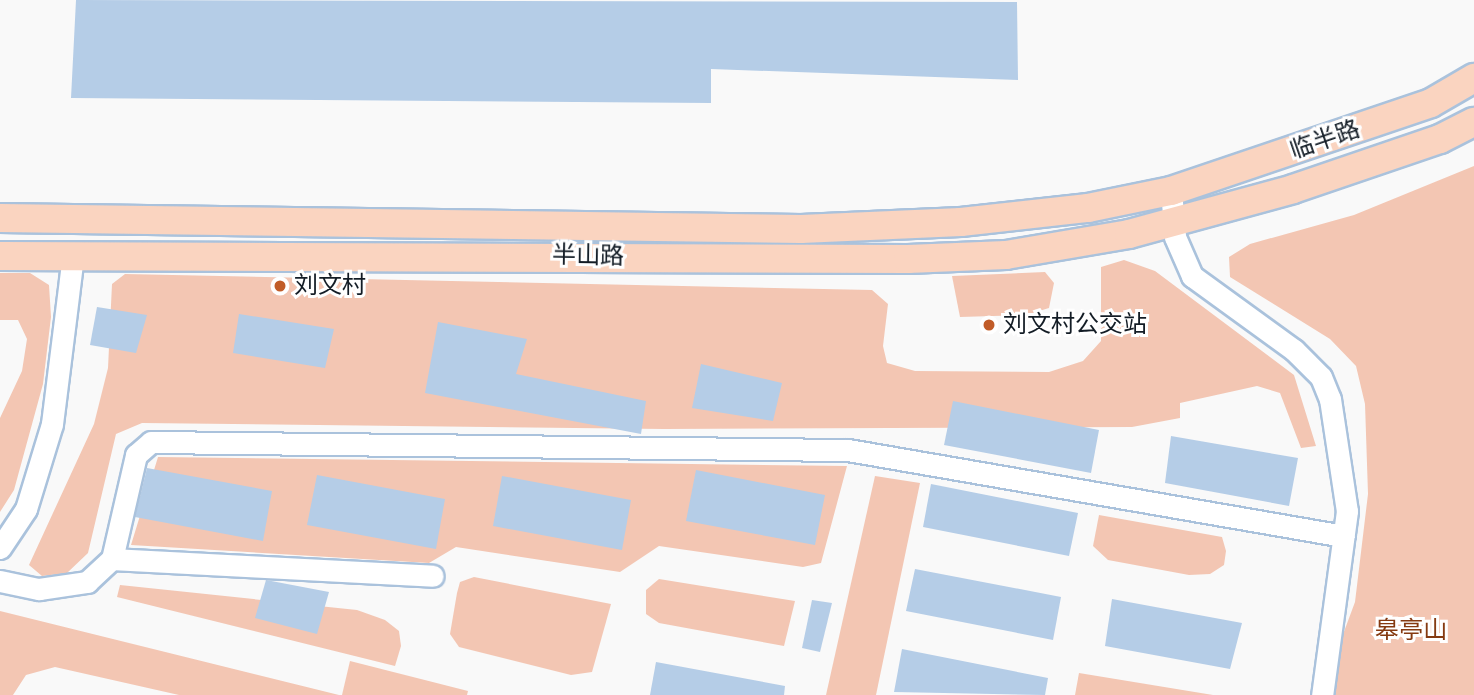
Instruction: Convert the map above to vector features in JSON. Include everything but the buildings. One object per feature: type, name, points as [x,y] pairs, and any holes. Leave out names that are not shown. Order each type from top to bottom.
[{"type":"main road","name":"临半路","points":[[1171,191],[1431,103],[1474,78]]},
{"type":"main road","name":"临半路","points":[[1173,222],[1305,185],[1440,139],[1474,122]]},
{"type":"main road","name":"半山路","points":[[0,218],[801,229],[961,222],[1088,208],[1171,191]]},
{"type":"main road","name":"半山路","points":[[0,256],[908,259],[1006,255],[1077,246],[1173,222]]},
{"type":"street","points":[[1171,191],[1173,222],[1192,276],[1294,350],[1321,377],[1346,481],[1344,536],[1322,695]]},
{"type":"street","points":[[0,548],[26,509],[52,424],[73,256]]},
{"type":"street","points":[[0,581],[39,589],[87,582],[112,559],[136,455],[151,442],[848,450],[1344,536]]},
{"type":"street","points":[[112,559],[433,576]]},
{"type":"green space","name":"皋亭山","points":[[1474,166],[1474,695],[1327,695],[1329,672],[1355,602],[1368,494],[1365,404],[1356,366],[1330,339],[1230,277],[1229,257],[1250,244],[1354,215]]},
{"type":"green space","points":[[1124,260],[1155,271],[1294,375],[1316,446],[1301,448],[1280,393],[1257,386],[1180,403],[1180,418],[1132,427],[664,429],[142,423],[116,434],[88,553],[67,573],[42,576],[29,565],[94,424],[108,368],[112,284],[125,274],[872,290],[888,304],[883,346],[887,363],[915,371],[1049,372],[1083,361],[1101,341],[1101,267]]},
{"type":"green space","points":[[1045,272],[1054,283],[1049,308],[1026,315],[960,317],[952,276]]},
{"type":"green space","points":[[0,273],[30,273],[49,285],[51,317],[43,384],[14,490],[0,512],[0,418],[22,371],[27,339],[18,320],[0,320]]},
{"type":"green space","points":[[158,457],[847,466],[821,563],[803,567],[659,546],[620,572],[456,547],[429,563],[131,545]]},
{"type":"green space","points":[[875,476],[920,483],[876,695],[826,695]]},
{"type":"green space","points":[[1099,515],[1222,537],[1226,551],[1224,565],[1210,574],[1189,575],[1108,560],[1093,546]]},
{"type":"green space","points":[[474,577],[611,604],[592,672],[571,675],[459,647],[450,634],[457,593],[460,582]]},
{"type":"green space","points":[[659,579],[795,601],[784,646],[659,623],[646,614],[646,590]]},
{"type":"green space","points":[[120,585],[357,610],[385,620],[399,631],[401,646],[395,666],[117,597]]},
{"type":"green space","points":[[0,611],[339,695],[179,695],[55,667],[26,675],[13,695],[0,695]]},
{"type":"green space","points":[[350,661],[468,691],[467,695],[342,695]]},
{"type":"green space","points":[[1079,673],[1213,695],[1075,695]]},
{"type":"place","name":"刘文村","points":[[280,286]]},
{"type":"place","name":"刘文村公交站","points":[[989,325]]}]
